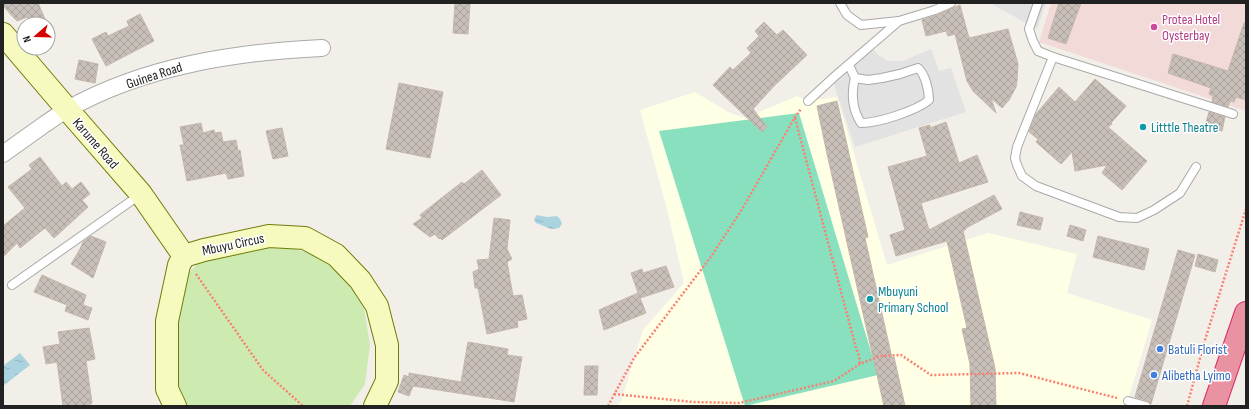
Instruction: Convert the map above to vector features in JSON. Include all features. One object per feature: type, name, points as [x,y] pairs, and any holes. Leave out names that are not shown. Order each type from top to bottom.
[{"type":"highway","points":[[1214,406],[1246,313]]},
{"type":"street","name":"Karume Road","points":[[3,34],[141,194],[184,256]]},
{"type":"street","name":"Guinea Road","points":[[3,154],[67,110],[94,97],[140,79],[192,63],[240,54],[322,48]]},
{"type":"street","name":"Mbuyu Circus","points":[[175,406],[167,389],[167,320],[179,265],[184,256],[204,250],[269,236],[305,238],[336,255],[360,280],[377,306],[387,345],[387,381],[375,406]]},
{"type":"lane","points":[[840,3],[847,15],[861,25],[899,21],[935,10],[951,3]]},
{"type":"lane","points":[[1038,3],[1029,29],[1038,50],[1053,57],[1233,114]]},
{"type":"lane","points":[[808,101],[899,21]]},
{"type":"lane","points":[[1053,57],[1017,147],[1015,158],[1022,176],[1036,186],[1119,217],[1137,218],[1154,210],[1180,193],[1196,167]]},
{"type":"lane","points":[[849,65],[855,78],[852,97],[856,116],[861,123],[898,115],[913,110],[925,104],[929,100],[922,71],[918,68],[882,78],[868,80],[855,78]]},
{"type":"lane","points":[[12,285],[141,194]]},
{"type":"lane","points":[[1128,401],[1146,406]]},
{"type":"path","points":[[608,406],[634,358],[710,258],[741,211],[795,117],[808,101]]},
{"type":"path","points":[[795,117],[860,364]]},
{"type":"path","points":[[1187,406],[1205,340],[1246,210]]},
{"type":"path","points":[[184,256],[263,370],[303,406]]},
{"type":"path","points":[[614,394],[693,402],[739,403],[834,381],[860,364],[880,356],[901,355],[931,375],[1019,374],[1128,401]]},
{"type":"shaded area","points":[[990,3],[1046,3],[1037,29]]},
{"type":"shaded area","name":"Protea Hotel Oysterbay","points":[[1051,3],[1246,3],[1246,111],[1039,42]]},
{"type":"shaded area","points":[[867,42],[878,55],[888,61],[903,61],[931,49],[939,71],[951,68],[966,112],[855,147],[830,73]]},
{"type":"shaded area","name":"Mbuyuni Primary School","points":[[695,92],[728,112],[745,118],[797,96],[808,101],[837,97],[887,265],[988,233],[1077,254],[1067,293],[1152,320],[1126,406],[618,406],[619,402],[621,402],[643,330],[684,283],[668,213],[640,110]]},
{"type":"green space","points":[[799,113],[878,375],[745,406],[659,131]]},
{"type":"green space","points":[[276,244],[318,255],[345,277],[364,308],[370,345],[365,384],[350,406],[186,406],[175,375],[173,333],[182,280],[202,259]]},
{"type":"water","points":[[537,215],[547,217],[557,216],[562,224],[559,228],[551,229],[536,223],[534,219]]},
{"type":"water","points":[[20,353],[30,365],[3,386],[3,366]]},
{"type":"building","points":[[3,3],[38,3],[44,16],[16,16],[16,20],[3,6]]},
{"type":"building","points":[[455,3],[470,3],[468,34],[453,33]]},
{"type":"building","points":[[1059,3],[1081,3],[1066,44],[1048,38]]},
{"type":"building","points":[[960,5],[969,38],[1008,29],[1018,64],[1017,81],[1016,87],[1009,100],[1002,108],[991,98],[996,113],[973,91],[967,81],[955,34],[948,36],[946,31],[926,36],[922,20]]},
{"type":"building","points":[[140,14],[154,41],[106,66],[92,39],[106,32],[108,36],[129,26],[127,21]]},
{"type":"building","points":[[764,22],[777,35],[783,30],[807,55],[774,86],[753,109],[767,127],[762,132],[713,85],[730,67],[733,70],[751,53],[747,48],[759,36],[755,31]]},
{"type":"building","points":[[1244,23],[1246,23],[1246,100],[1236,97],[1234,102],[1230,101],[1228,107],[1212,102],[1213,96],[1209,94],[1211,88],[1168,73],[1173,54],[1228,71]]},
{"type":"building","points":[[79,60],[98,64],[95,83],[75,79]]},
{"type":"building","points":[[1095,79],[1126,106],[1108,127],[1147,161],[1122,190],[1102,173],[1107,165],[1075,171],[1072,152],[1061,164],[1036,142],[1038,139],[1029,132],[1036,114],[1059,87],[1075,102]]},
{"type":"building","points":[[399,83],[443,92],[430,158],[386,149]]},
{"type":"building","points":[[837,101],[868,237],[865,238],[892,358],[894,357],[905,406],[884,406],[827,154],[817,106]]},
{"type":"building","points":[[1209,112],[1225,117],[1222,131],[1205,126]]},
{"type":"building","points":[[946,122],[959,163],[977,155],[988,182],[921,203],[929,230],[994,195],[1002,209],[963,231],[995,368],[996,406],[971,406],[970,364],[962,329],[967,328],[947,241],[896,256],[890,235],[905,230],[888,167],[927,156],[919,128],[930,125],[930,128]]},
{"type":"building","points":[[201,123],[203,133],[214,130],[215,133],[221,132],[223,142],[236,140],[238,151],[240,150],[244,176],[228,179],[226,173],[187,181],[180,145],[184,145],[180,127]]},
{"type":"building","points":[[282,128],[288,156],[273,159],[266,131]]},
{"type":"building","points":[[40,157],[62,186],[66,182],[72,189],[81,182],[90,194],[82,200],[88,207],[54,238],[45,228],[20,248],[17,243],[3,257],[3,226],[25,208],[8,187],[32,169],[29,165]]},
{"type":"building","points":[[482,170],[501,195],[442,240],[435,234],[430,237],[413,224],[422,218],[420,215],[462,182],[464,184]]},
{"type":"building","points":[[1020,212],[1043,218],[1040,230],[1017,225]]},
{"type":"building","points":[[494,218],[510,220],[507,249],[512,259],[507,262],[513,296],[522,295],[527,319],[517,321],[518,327],[487,334],[478,288],[475,288],[473,272],[479,269],[477,260],[489,259]]},
{"type":"building","points":[[1070,225],[1086,230],[1083,241],[1067,236]]},
{"type":"building","points":[[91,236],[106,242],[93,278],[71,264],[83,242]]},
{"type":"building","points":[[1098,236],[1149,249],[1144,270],[1093,257]]},
{"type":"building","points":[[1178,250],[1195,255],[1151,404],[1148,401],[1135,397]]},
{"type":"building","points":[[1198,254],[1218,260],[1215,272],[1195,266]]},
{"type":"building","points":[[666,266],[674,287],[640,298],[631,273],[642,269],[643,273]]},
{"type":"building","points":[[42,275],[86,295],[83,305],[92,308],[88,320],[65,311],[67,305],[34,292]]},
{"type":"building","points":[[638,293],[646,313],[604,330],[599,310]]},
{"type":"building","points":[[89,328],[95,359],[86,361],[92,403],[90,406],[63,406],[57,362],[46,364],[43,347],[60,344],[58,332]]},
{"type":"building","points":[[468,342],[508,349],[507,355],[522,357],[514,402],[413,386],[409,396],[398,392],[404,375],[409,377],[409,373],[461,382]]},
{"type":"building","points":[[585,366],[598,366],[597,395],[584,395]]},
{"type":"place","name":"Protea Hotel Oysterbay","points":[[1154,27]]},
{"type":"place","name":"Litttle Theatre","points":[[1143,127]]},
{"type":"place","name":"Mbuyuni Primary School","points":[[870,299]]},
{"type":"place","name":"Batuli Florist","points":[[1160,349]]},
{"type":"place","name":"Alibetha Lyimo","points":[[1154,375]]}]
